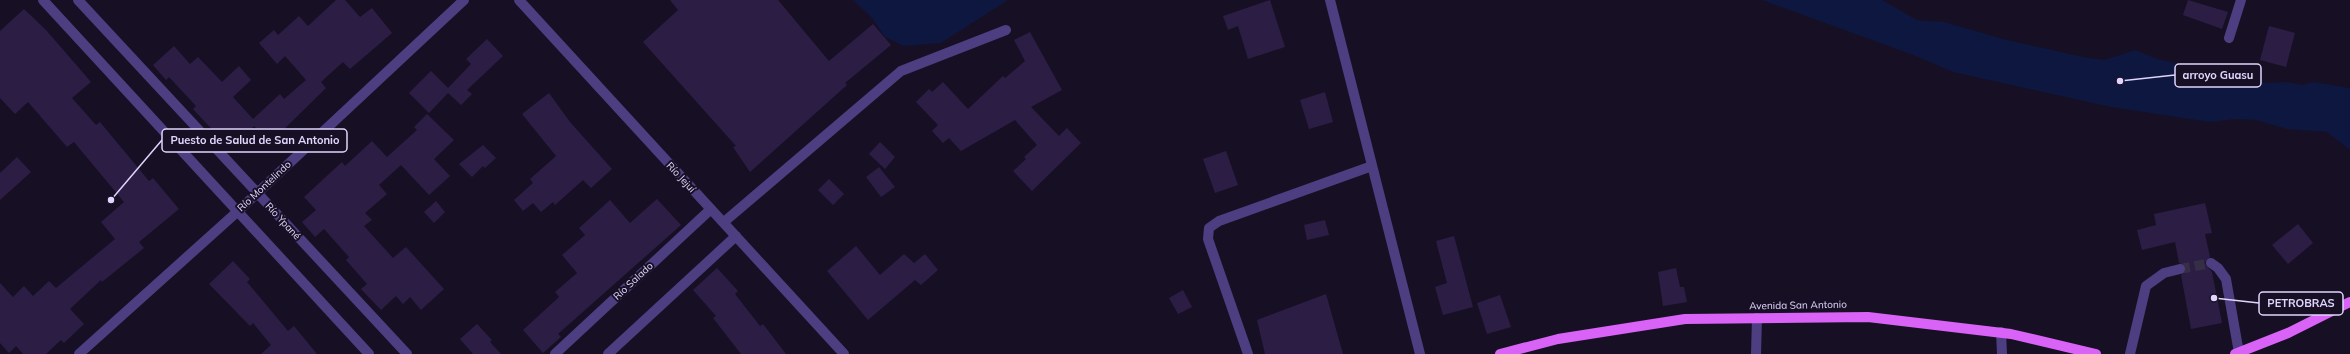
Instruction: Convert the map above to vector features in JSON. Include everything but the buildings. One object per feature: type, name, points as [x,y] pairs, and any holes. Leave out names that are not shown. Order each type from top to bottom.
[{"type":"main road","points":[[2237,353],[2288,333],[2350,302]]},
{"type":"main road","name":"Avenida San Antonio","points":[[1500,354],[1558,339],[1685,319],[1868,317],[2001,332],[2096,354]]},
{"type":"street","points":[[43,0],[236,212],[369,354]]},
{"type":"street","name":"Río Ypané","points":[[78,0],[407,354]]},
{"type":"street","name":"Río Montelindo","points":[[79,354],[236,212],[464,0]]},
{"type":"street","name":"Río Jejuí","points":[[518,0],[844,354]]},
{"type":"street","points":[[1330,0],[1420,354]]},
{"type":"street","points":[[2229,38],[2241,0]]},
{"type":"street","points":[[724,222],[901,70],[1006,30]]},
{"type":"street","points":[[1248,354],[1208,239],[1209,228],[1219,221],[1372,166]]},
{"type":"street","name":"Río Salado","points":[[555,354],[711,209]]},
{"type":"street","points":[[608,354],[736,236]]},
{"type":"street","points":[[2211,263],[2218,268],[2226,279],[2237,353]]},
{"type":"street","points":[[2130,354],[2146,286],[2164,273],[2180,269]]},
{"type":"street","points":[[1756,354],[1757,318]]},
{"type":"street","points":[[2001,332],[2002,354]]},
{"type":"water","points":[[853,0],[1008,0],[941,43],[904,46],[885,37],[872,18]]},
{"type":"water","points":[[1762,0],[1882,0],[1917,20],[1944,22],[2003,39],[2083,57],[2104,60],[2135,50],[2157,59],[2267,83],[2287,82],[2302,85],[2313,82],[2350,88],[2350,150],[2327,132],[2287,129],[2256,120],[2234,119],[2210,122],[2111,107],[1953,72],[1916,56]]},
{"type":"tunnel","points":[[2180,269],[2211,263]]},
{"type":"place","name":"arroyo Guasu","points":[[2120,81]]},
{"type":"place","name":"Puesto de Salud de San Antonio","points":[[111,200]]},
{"type":"place","name":"PETROBRAS","points":[[2214,298]]}]
